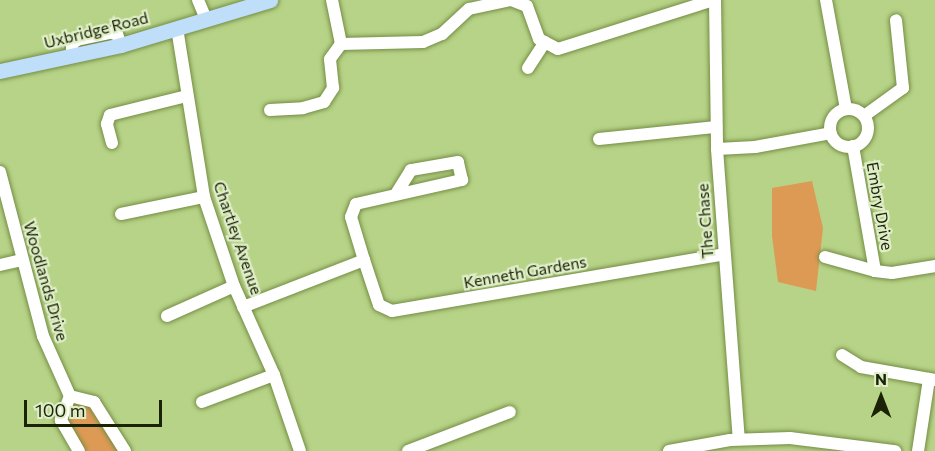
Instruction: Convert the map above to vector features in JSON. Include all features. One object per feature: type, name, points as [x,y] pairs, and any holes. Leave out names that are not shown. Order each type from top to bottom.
[{"type":"main road","name":"Uxbridge Road","points":[[0,71],[121,45],[270,0]]},
{"type":"street","points":[[198,0],[206,19]]},
{"type":"street","points":[[270,110],[303,108],[324,102],[333,88],[330,59],[341,45],[332,0]]},
{"type":"street","points":[[341,45],[423,42],[441,34],[469,9],[511,0],[527,6],[539,39],[558,49],[714,0]]},
{"type":"street","name":"The Chase","points":[[714,0],[717,149],[739,439]]},
{"type":"street","points":[[826,0],[846,109]]},
{"type":"street","points":[[864,116],[903,88],[896,20]]},
{"type":"street","name":"Chartley Avenue","points":[[177,28],[204,197],[234,286],[274,375],[300,451]]},
{"type":"street","points":[[528,68],[545,42]]},
{"type":"street","points":[[112,143],[106,124],[110,115],[187,96]]},
{"type":"street","points":[[846,109],[864,116]]},
{"type":"street","points":[[846,109],[833,118],[831,133],[840,144],[853,146],[866,136],[864,116]]},
{"type":"street","points":[[600,139],[716,127]]},
{"type":"street","points":[[717,149],[755,147],[831,133]]},
{"type":"street","name":"Embry Drive","points":[[853,146],[874,271]]},
{"type":"street","points":[[458,162],[462,180],[397,192],[411,170],[458,162]]},
{"type":"street","name":"Woodlands Drive","points":[[0,172],[43,336],[70,396]]},
{"type":"street","name":"Kenneth Gardens","points":[[397,192],[356,204],[351,218],[379,305],[392,311],[724,254]]},
{"type":"street","points":[[121,214],[204,197]]},
{"type":"street","points":[[825,256],[874,271],[892,273],[935,266]]},
{"type":"street","points":[[0,266],[22,260]]},
{"type":"street","points":[[243,306],[364,260]]},
{"type":"street","points":[[167,316],[234,286]]},
{"type":"street","points":[[842,355],[861,367],[932,380],[918,451]]},
{"type":"street","points":[[202,402],[274,375]]},
{"type":"street","points":[[79,451],[61,420],[70,396],[94,402],[125,451]]},
{"type":"street","points":[[408,451],[510,412]]},
{"type":"street","points":[[669,451],[739,439],[896,451]]},
{"type":"shaded area","points":[[812,181],[823,228],[816,291],[778,282],[772,236],[772,188]]},
{"type":"shaded area","points":[[73,402],[97,410],[120,451],[83,451],[66,420]]}]
